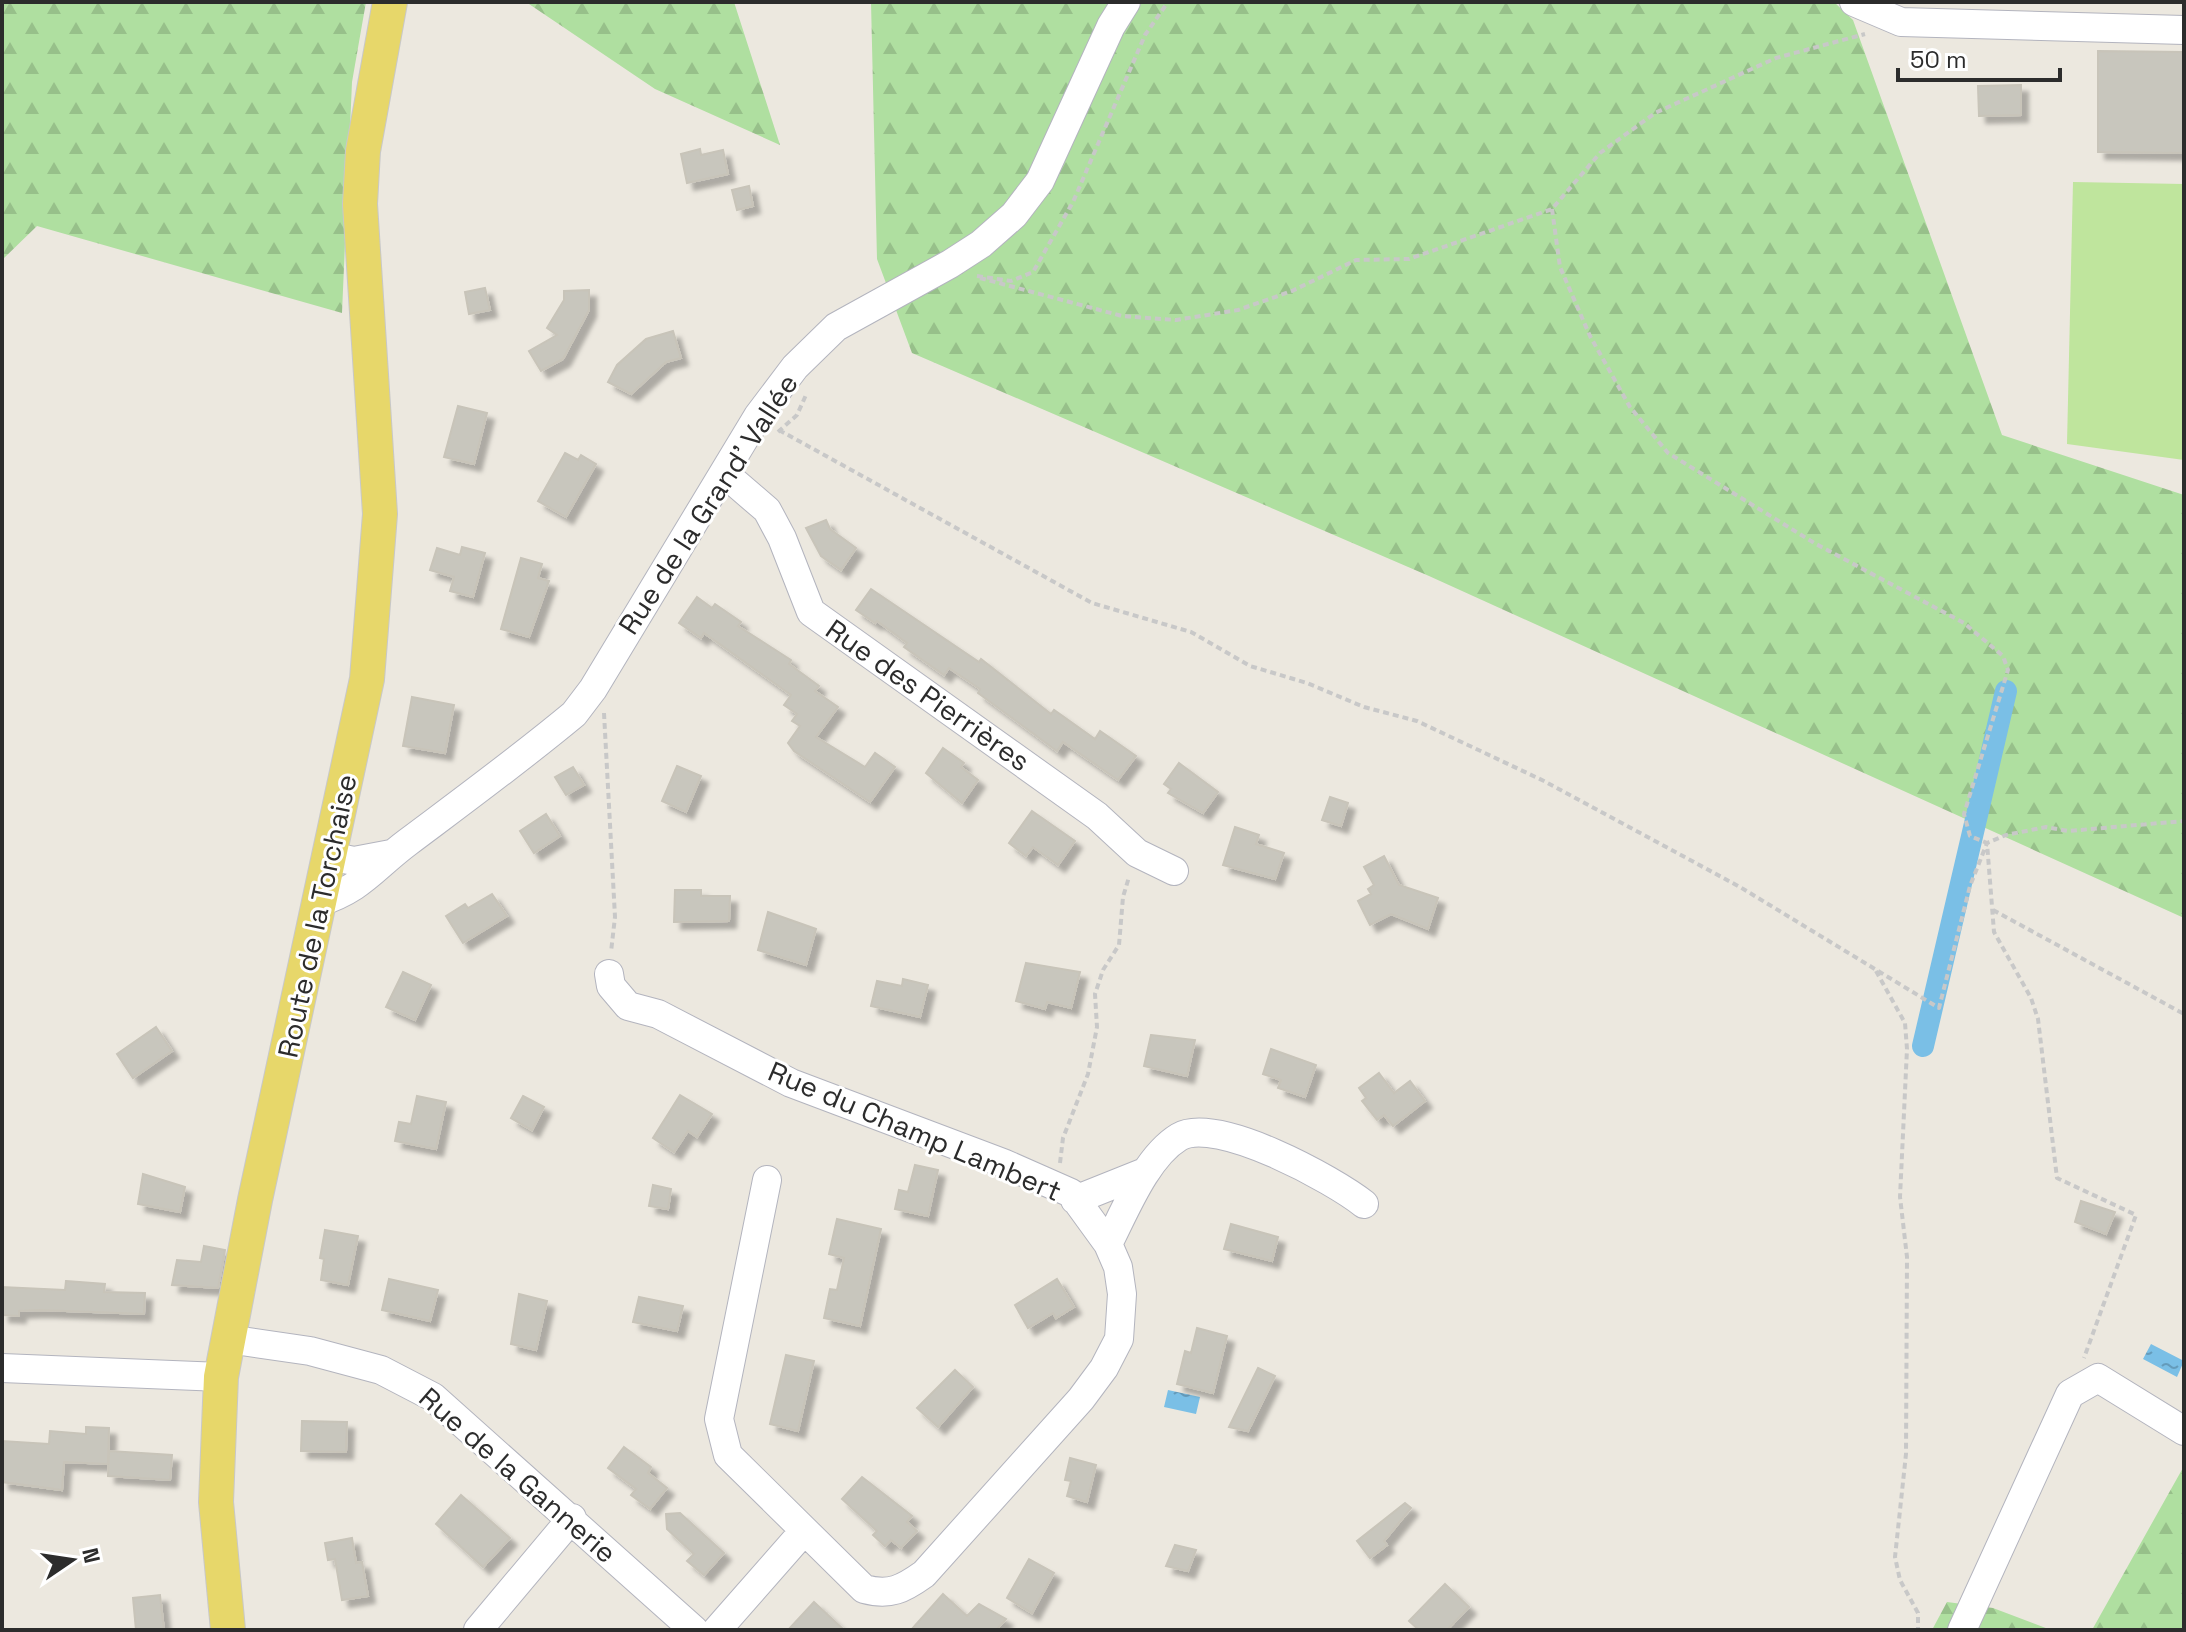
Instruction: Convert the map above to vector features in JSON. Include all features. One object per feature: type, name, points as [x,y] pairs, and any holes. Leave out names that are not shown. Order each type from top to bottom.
[{"type":"main road","name":"Route de la Torchaise","points":[[228,1630],[216,1502],[221,1377],[317,903],[367,679],[375,610],[380,514],[361,197],[363,151],[390,2]]},
{"type":"street","name":"Rue de la Grand’ Vallée","points":[[317,903],[350,892],[391,854],[574,714],[593,689],[758,416],[795,367],[836,327],[950,264],[981,244],[1014,215],[1040,181],[1111,26],[1126,2]]},
{"type":"street","points":[[1854,2],[1901,22],[2184,30]]},
{"type":"street","name":"Rue des Pierrières","points":[[724,473],[767,510],[782,538],[811,612],[1097,816],[1137,853],[1174,871]]},
{"type":"street","name":"Rue de la Grand’ Vallée","points":[[329,856],[354,861],[391,854]]},
{"type":"street","name":"Rue du Champ Lambert","points":[[609,974],[611,986],[628,1006],[658,1014],[791,1083],[1003,1163],[1073,1196],[1108,1244],[1118,1267],[1122,1294],[1119,1339],[1104,1368],[1081,1399],[924,1574],[902,1589],[884,1594],[864,1589],[728,1455],[719,1419],[767,1180]]},
{"type":"street","points":[[1108,1244],[1145,1172],[1178,1138],[1208,1132],[1299,1165],[1339,1184],[1364,1204]]},
{"type":"street","points":[[1073,1196],[1145,1172]]},
{"type":"street","name":"Rue de la Gannerie","points":[[228,1339],[310,1351],[404,1379],[433,1397],[694,1630]]},
{"type":"street","points":[[2,1368],[221,1377]]},
{"type":"street","points":[[1962,1630],[2070,1394],[2098,1378],[2184,1431]]},
{"type":"street","points":[[478,1630],[572,1518]]},
{"type":"street","points":[[717,1630],[803,1532]]},
{"type":"path","points":[[950,264],[1002,286],[1122,316],[1176,320],[1238,310],[1292,291],[1356,260],[1409,259],[1552,209],[1600,153],[1655,113],[1776,58],[1901,22]]},
{"type":"path","points":[[1552,209],[1560,267],[1590,336],[1630,407],[1668,453],[1816,544],[1964,623],[2003,656],[2008,670],[1964,814],[1970,836],[1987,843],[2006,835],[2046,827],[2068,831],[2184,821]]},
{"type":"path","points":[[758,416],[907,504],[1092,603],[1191,632],[1250,666],[1307,683],[1364,707],[1417,721],[1544,781],[1713,872],[1939,1008],[1970,886],[1987,843]]},
{"type":"path","points":[[593,689],[604,713],[611,809],[615,917],[609,974]]},
{"type":"path","points":[[1987,843],[1994,932],[2031,998],[2038,1019],[2057,1178],[2136,1215],[2070,1394]]},
{"type":"path","points":[[1073,1196],[1058,1174],[1063,1138],[1088,1074],[1097,1027],[1095,994],[1103,970],[1119,945],[1123,897],[1137,853]]},
{"type":"path","points":[[1992,910],[2184,1014]]},
{"type":"path","points":[[1875,969],[1905,1023],[1907,1049],[1900,1197],[1907,1257],[1906,1454],[1895,1557],[1900,1580],[1918,1613],[1918,1630]]},
{"type":"green space","points":[[2,2],[366,2],[352,82],[342,313],[37,226],[2,260]]},
{"type":"green space","points":[[526,2],[734,2],[780,145],[655,89]]},
{"type":"green space","points":[[871,2],[1834,2],[1853,20],[2002,435],[2184,495],[2184,918],[1429,576],[912,353],[877,259]]},
{"type":"green space","points":[[2073,182],[2184,184],[2184,460],[2067,444]]},
{"type":"green space","points":[[2184,1466],[2184,1630],[2092,1630]]},
{"type":"green space","points":[[1947,1602],[1993,1608],[2051,1630],[1932,1630]]},
{"type":"water","points":[[2151,1344],[2184,1361],[2177,1377],[2143,1359]]},
{"type":"water","points":[[1168,1390],[1200,1397],[1196,1414],[1164,1407]]},
{"type":"building","points":[[2098,51],[2184,52],[2184,153],[2098,152]]},
{"type":"building","points":[[2021,85],[2021,115],[1979,116],[1978,86]]},
{"type":"building","points":[[700,149],[701,155],[723,150],[728,174],[687,183],[681,154]]},
{"type":"building","points":[[749,186],[753,206],[737,210],[732,190]]},
{"type":"building","points":[[485,288],[490,310],[469,314],[465,292]]},
{"type":"building","points":[[589,290],[589,310],[563,359],[541,371],[529,351],[557,335],[547,328],[564,300],[564,291]]},
{"type":"building","points":[[673,331],[681,358],[666,362],[631,394],[608,382],[617,365],[646,339]]},
{"type":"building","points":[[458,406],[487,413],[474,464],[444,457]]},
{"type":"building","points":[[565,453],[578,460],[581,455],[596,464],[566,517],[538,501]]},
{"type":"building","points":[[826,520],[830,529],[856,548],[841,570],[821,556],[806,528]]},
{"type":"building","points":[[462,547],[485,553],[473,597],[450,591],[454,577],[430,570],[437,548],[460,555]]},
{"type":"building","points":[[521,558],[542,564],[538,578],[549,581],[529,637],[501,629]]},
{"type":"building","points":[[871,589],[979,662],[981,659],[1051,714],[1054,710],[1095,739],[1100,731],[1136,756],[1118,780],[1063,742],[1057,751],[978,693],[980,689],[949,668],[944,675],[904,647],[907,643],[856,610]]},
{"type":"building","points":[[697,597],[712,608],[715,604],[741,622],[738,626],[791,660],[789,664],[819,686],[815,691],[838,707],[816,737],[865,767],[875,753],[895,767],[870,802],[794,751],[788,743],[800,726],[792,721],[797,714],[784,705],[791,695],[704,633],[701,638],[679,623]]},
{"type":"building","points":[[412,697],[454,705],[445,753],[403,746]]},
{"type":"building","points":[[943,748],[964,763],[961,767],[978,780],[962,803],[926,773]]},
{"type":"building","points":[[1179,763],[1218,792],[1203,813],[1168,793],[1171,789],[1164,784]]},
{"type":"building","points":[[677,766],[701,776],[686,812],[662,801]]},
{"type":"building","points":[[573,767],[584,785],[566,795],[555,777]]},
{"type":"building","points":[[1330,797],[1348,803],[1341,826],[1322,820]]},
{"type":"building","points":[[1032,811],[1075,841],[1058,865],[1033,847],[1026,856],[1009,843]]},
{"type":"building","points":[[546,814],[560,836],[534,853],[520,831]]},
{"type":"building","points":[[1235,827],[1259,835],[1256,844],[1284,853],[1275,879],[1223,865]]},
{"type":"building","points":[[1384,856],[1399,885],[1438,898],[1428,929],[1391,914],[1370,925],[1358,901],[1371,894],[1368,889],[1374,885],[1364,867]]},
{"type":"building","points":[[675,890],[701,890],[701,896],[730,896],[729,921],[674,922]]},
{"type":"building","points":[[492,894],[507,916],[463,943],[446,916],[465,904],[468,908]]},
{"type":"building","points":[[768,912],[816,929],[806,965],[758,950]]},
{"type":"building","points":[[1026,963],[1080,972],[1071,1008],[1047,1002],[1045,1009],[1016,1001]]},
{"type":"building","points":[[403,972],[431,985],[415,1020],[386,1007]]},
{"type":"building","points":[[903,979],[928,985],[920,1017],[871,1006],[877,981],[902,986]]},
{"type":"building","points":[[156,1027],[172,1051],[133,1078],[117,1054]]},
{"type":"building","points":[[1151,1035],[1195,1040],[1187,1076],[1144,1066]]},
{"type":"building","points":[[1271,1049],[1316,1065],[1305,1097],[1278,1088],[1281,1080],[1263,1074]]},
{"type":"building","points":[[1379,1073],[1394,1093],[1410,1081],[1425,1101],[1393,1126],[1384,1115],[1377,1120],[1362,1101],[1366,1098],[1359,1088]]},
{"type":"building","points":[[680,1095],[712,1114],[697,1137],[688,1131],[674,1152],[653,1138]]},
{"type":"building","points":[[417,1096],[446,1102],[436,1149],[395,1141],[399,1122],[411,1124]]},
{"type":"building","points":[[523,1096],[544,1107],[532,1130],[511,1118]]},
{"type":"building","points":[[915,1165],[938,1170],[928,1216],[895,1209],[899,1190],[908,1192]]},
{"type":"building","points":[[143,1174],[185,1187],[180,1212],[138,1204]]},
{"type":"building","points":[[653,1185],[671,1189],[668,1209],[649,1206]]},
{"type":"building","points":[[2081,1201],[2115,1212],[2106,1234],[2075,1222]]},
{"type":"building","points":[[837,1219],[881,1229],[860,1326],[824,1318],[830,1289],[837,1290],[844,1258],[829,1254]]},
{"type":"building","points":[[1231,1224],[1278,1237],[1272,1261],[1224,1249]]},
{"type":"building","points":[[325,1230],[358,1236],[348,1285],[321,1280],[324,1259],[320,1258]]},
{"type":"building","points":[[204,1246],[225,1250],[218,1288],[172,1285],[177,1260],[201,1262]]},
{"type":"building","points":[[389,1279],[438,1290],[430,1321],[382,1310]]},
{"type":"building","points":[[1057,1279],[1074,1307],[1056,1318],[1053,1313],[1028,1328],[1015,1305]]},
{"type":"building","points":[[66,1281],[105,1284],[104,1292],[145,1293],[144,1314],[39,1310],[19,1311],[19,1316],[2,1315],[2,1287],[65,1290]]},
{"type":"building","points":[[519,1294],[547,1301],[536,1350],[511,1344]]},
{"type":"building","points":[[639,1297],[683,1306],[677,1331],[633,1322]]},
{"type":"building","points":[[1197,1328],[1227,1336],[1213,1393],[1177,1384],[1185,1351],[1191,1353]]},
{"type":"building","points":[[786,1355],[814,1361],[798,1431],[770,1424]]},
{"type":"building","points":[[1258,1368],[1275,1376],[1248,1431],[1229,1427]]},
{"type":"building","points":[[955,1370],[973,1387],[938,1427],[917,1408]]},
{"type":"building","points":[[302,1421],[347,1422],[346,1452],[301,1451]]},
{"type":"building","points":[[86,1427],[109,1428],[108,1464],[64,1462],[62,1490],[2,1482],[2,1441],[49,1444],[50,1431],[86,1434]]},
{"type":"building","points":[[624,1447],[651,1467],[648,1473],[667,1488],[650,1509],[631,1495],[636,1489],[608,1468]]},
{"type":"building","points":[[109,1451],[172,1455],[170,1480],[108,1476]]},
{"type":"building","points":[[1070,1458],[1096,1465],[1087,1502],[1067,1496],[1071,1481],[1065,1480]]},
{"type":"building","points":[[862,1477],[912,1516],[907,1522],[917,1531],[901,1548],[891,1540],[885,1546],[873,1535],[877,1531],[842,1499]]},
{"type":"building","points":[[461,1495],[510,1538],[483,1567],[436,1524]]},
{"type":"building","points":[[1405,1503],[1411,1508],[1384,1541],[1387,1545],[1370,1558],[1357,1541]]},
{"type":"building","points":[[680,1513],[724,1553],[704,1575],[687,1561],[694,1554],[667,1529],[666,1514]]},
{"type":"building","points":[[352,1538],[356,1563],[362,1562],[368,1596],[342,1600],[335,1559],[328,1560],[325,1543]]},
{"type":"building","points":[[1175,1545],[1196,1550],[1188,1571],[1166,1566]]},
{"type":"building","points":[[1029,1559],[1054,1573],[1032,1613],[1007,1598]]},
{"type":"building","points":[[1445,1584],[1469,1607],[1447,1630],[1419,1630],[1409,1621]]},
{"type":"building","points":[[943,1594],[967,1616],[979,1604],[1006,1619],[996,1630],[911,1630]]},
{"type":"building","points":[[160,1595],[164,1630],[136,1630],[133,1598]]},
{"type":"building","points":[[814,1602],[844,1630],[788,1630]]},
{"type":"waterway","points":[[1923,1046],[2006,691]]}]
